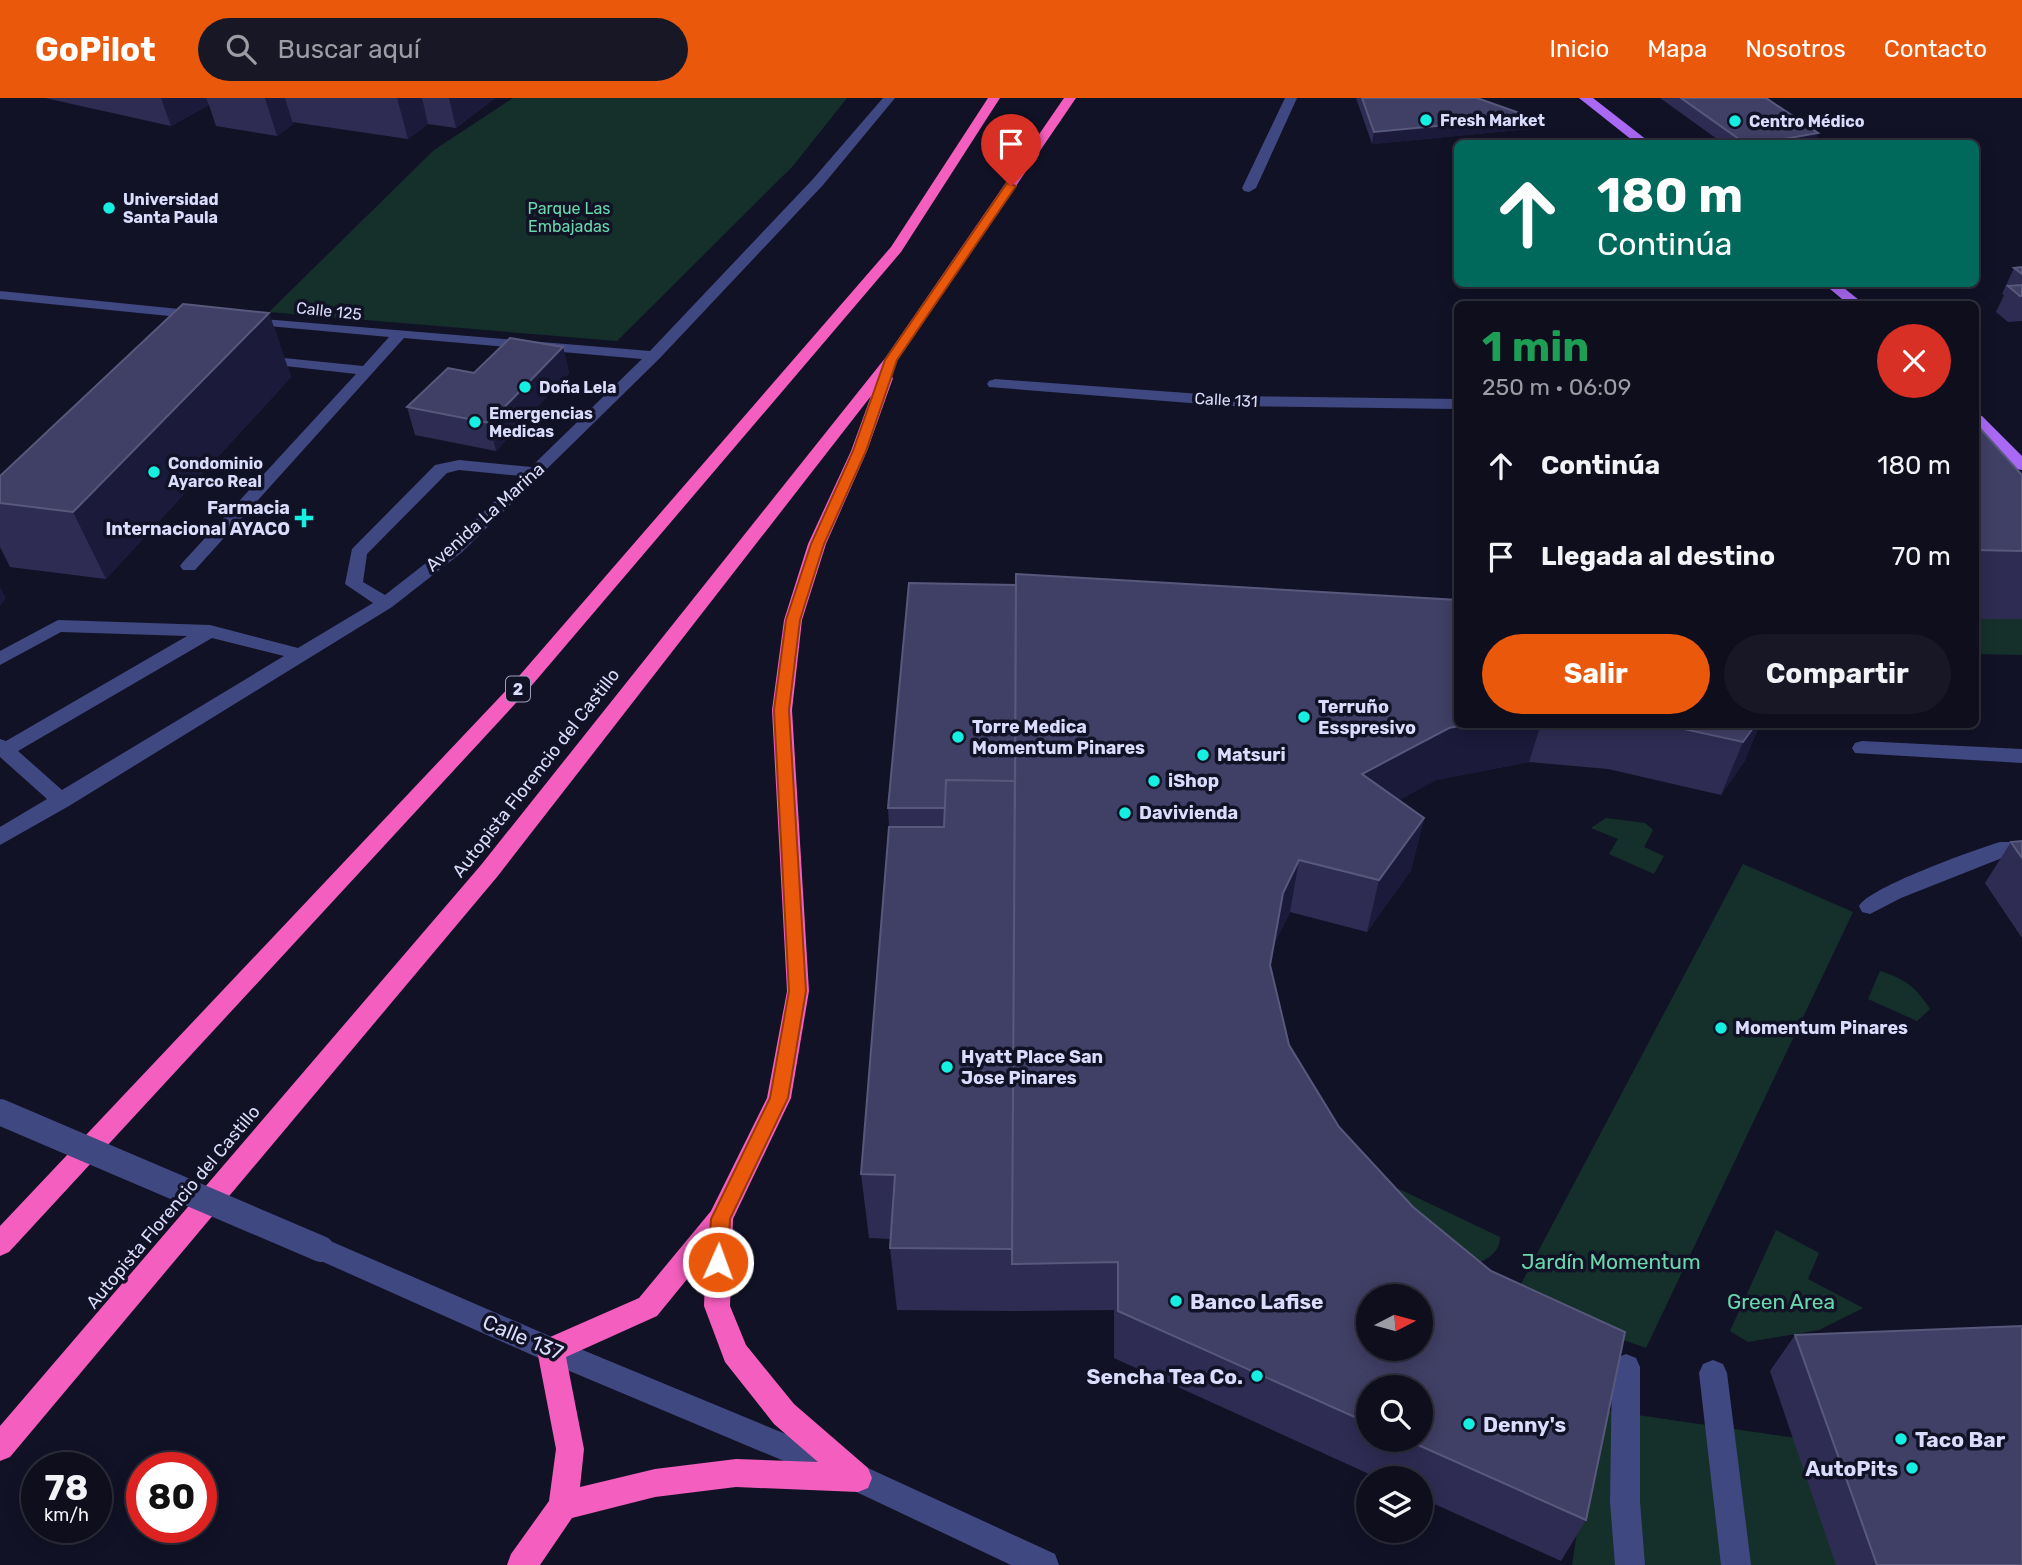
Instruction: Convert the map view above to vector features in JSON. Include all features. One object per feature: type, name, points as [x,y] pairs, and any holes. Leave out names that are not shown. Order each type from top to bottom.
[{"type":"highway","name":"2","points":[[0,1244],[520,687],[896,249],[994,98]]},
{"type":"highway","name":"Autopista Florencio del Castillo","points":[[0,1447],[489,871],[891,360],[1070,98]]},
{"type":"highway","points":[[522,1565],[563,1506],[570,1448],[551,1350],[648,1307],[720,1219],[779,1098],[797,991],[782,710],[793,620],[817,544],[859,451],[891,360]]},
{"type":"highway","points":[[720,1219],[716,1306],[735,1353],[784,1414],[858,1478]]},
{"type":"highway","points":[[563,1506],[655,1483],[736,1473],[858,1478]]},
{"type":"main road","points":[[1585,98],[1641,140]]},
{"type":"main road","points":[[1835,287],[1853,301]]},
{"type":"main road","points":[[1979,422],[2022,465]]},
{"type":"street","name":"Avenida La Marina","points":[[0,837],[386,603],[456,549],[654,356],[818,182],[889,98]]},
{"type":"street","points":[[1249,188],[1291,98]]},
{"type":"street","name":"Calle 125","points":[[0,295],[398,336],[654,356]]},
{"type":"street","points":[[198,333],[220,318]]},
{"type":"street","points":[[189,566],[398,336]]},
{"type":"street","points":[[236,356],[367,371]]},
{"type":"street","name":"Calle 131","points":[[995,384],[1228,401],[1454,404]]},
{"type":"street","points":[[386,603],[354,584],[358,553],[441,469],[458,465],[536,472]]},
{"type":"street","points":[[0,659],[58,626],[211,631],[303,655]]},
{"type":"street","points":[[62,801],[2,748],[211,631]]},
{"type":"street","points":[[1862,748],[2022,756]]},
{"type":"street","points":[[1870,906],[1893,892],[2000,850],[2022,850]]},
{"type":"street","name":"Calle 137","points":[[0,1112],[551,1350],[858,1478],[1044,1565]]},
{"type":"street","points":[[1626,1367],[1625,1502],[1630,1565]]},
{"type":"street","points":[[1713,1373],[1736,1565]]},
{"type":"green space","name":"Parque Las Embajadas","points":[[513,98],[847,98],[792,167],[617,341],[269,312],[434,150]]},
{"type":"green space","points":[[2022,608],[2022,655],[1979,654],[1979,618]]},
{"type":"green space","points":[[1606,818],[1645,823],[1653,830],[1644,847],[1664,856],[1654,874],[1609,854],[1618,839],[1591,828]]},
{"type":"green space","name":"Jardín Momentum","points":[[1743,864],[1853,912],[1646,1348],[1512,1301]]},
{"type":"green space","points":[[1880,971],[1909,985],[1930,1009],[1917,1021],[1868,999]]},
{"type":"green space","points":[[1399,1189],[1500,1237],[1496,1251],[1476,1264],[1386,1209]]},
{"type":"green space","name":"Green Area","points":[[1776,1230],[1819,1253],[1808,1279],[1863,1308],[1819,1330],[1748,1342],[1730,1331]]},
{"type":"green space","points":[[1596,1409],[1796,1438],[1837,1565],[1572,1565]]},
{"type":"building","points":[[1362,98],[1477,98],[1531,117],[1374,132]]},
{"type":"building","name":"Centro Médico","points":[[1681,98],[1766,98],[1818,133],[1778,140],[1740,140]]},
{"type":"building","points":[[2022,285],[2022,296],[2008,286]]},
{"type":"building","points":[[183,304],[269,313],[73,512],[0,503],[0,476]]},
{"type":"building","points":[[510,338],[563,347],[489,423],[407,407],[448,368],[474,373]]},
{"type":"building","points":[[1979,427],[2022,475],[2022,551],[1979,550]]},
{"type":"building","points":[[1016,574],[1454,600],[1454,727],[1362,774],[1424,818],[1379,880],[1299,860],[1283,893],[1270,965],[1289,1045],[1339,1127],[1413,1207],[1491,1271],[1625,1332],[1586,1520],[1433,1452],[1433,1375],[1356,1375],[1356,1418],[1118,1311],[1118,1262],[1012,1264]]},
{"type":"building","name":"Torre Medica Momentum Pinares","points":[[909,583],[1016,585],[1015,808],[1015,781],[946,780],[945,808],[888,808]]},
{"type":"building","points":[[1679,728],[1753,728],[1743,742]]},
{"type":"building","name":"Hyatt Place San Jose Pinares","points":[[946,780],[1015,781],[1012,1249],[890,1248],[895,1175],[861,1174],[889,827],[944,827]]},
{"type":"building","points":[[2022,841],[2022,858],[2011,842]]},
{"type":"building","name":"AutoPits","points":[[2022,1326],[2022,1565],[1877,1565],[1795,1335]]},
{"type":"place","name":"Fresh Market","points":[[1426,120]]},
{"type":"place","name":"Centro Médico","points":[[1735,121]]},
{"type":"place","name":"Universidad Santa Paula","points":[[109,208]]},
{"type":"place","name":"Doña Lela","points":[[525,387]]},
{"type":"place","name":"Emergencias Medicas","points":[[475,422]]},
{"type":"place","name":"Condominio Ayarco Real","points":[[154,472]]},
{"type":"place","name":"Farmacia Internacional AYACO","points":[[304,518]]},
{"type":"place","name":"Terruño Esspresivo","points":[[1304,717]]},
{"type":"place","name":"Torre Medica Momentum Pinares","points":[[958,737]]},
{"type":"place","name":"Matsuri","points":[[1203,755]]},
{"type":"place","name":"iShop","points":[[1154,781]]},
{"type":"place","name":"Davivienda","points":[[1125,813]]},
{"type":"place","name":"Momentum Pinares","points":[[1721,1028]]},
{"type":"place","name":"Hyatt Place San Jose Pinares","points":[[947,1067]]},
{"type":"place","name":"Banco Lafise","points":[[1176,1301]]},
{"type":"place","name":"Sencha Tea Co.","points":[[1257,1376]]},
{"type":"place","name":"Denny's","points":[[1469,1424]]},
{"type":"place","name":"Taco Bar","points":[[1901,1439]]},
{"type":"place","name":"AutoPits","points":[[1912,1468]]},
{"type":"route","points":[[718,1262],[720,1219],[779,1098],[797,991],[782,710],[793,620],[817,544],[859,451],[891,360],[1011,186]]}]
